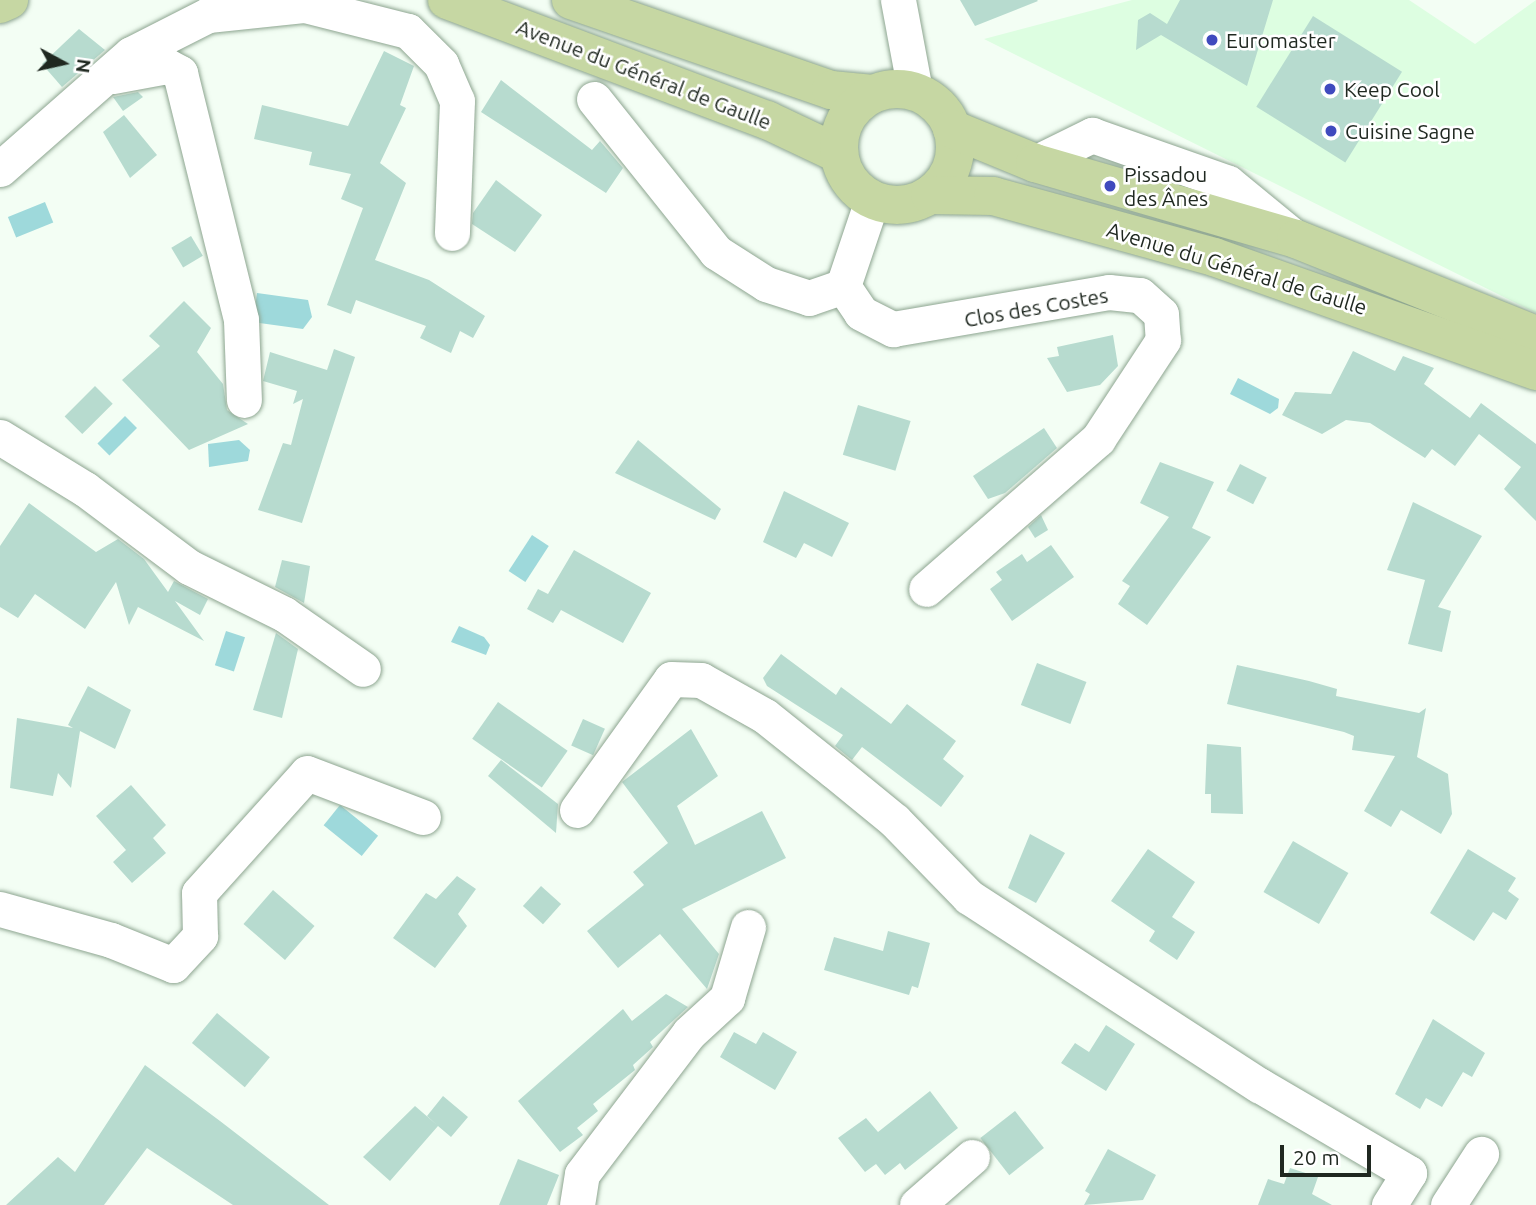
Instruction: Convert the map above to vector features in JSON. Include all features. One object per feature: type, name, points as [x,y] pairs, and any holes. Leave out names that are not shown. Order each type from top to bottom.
[{"type":"main road","points":[[0,4],[9,0]]},
{"type":"main road","name":"Avenue du Général de Gaulle","points":[[446,0],[744,111],[839,154]]},
{"type":"main road","name":"Avenue du Général de Gaulle","points":[[571,0],[831,90],[873,94],[915,91]]},
{"type":"main road","points":[[915,91],[938,106],[952,129],[951,166],[930,195]]},
{"type":"main road","points":[[872,200],[849,181],[839,154],[841,129],[853,108],[873,94]]},
{"type":"main road","name":"Avenue du Général de Gaulle","points":[[952,129],[1035,163],[1296,239],[1536,335]]},
{"type":"main road","name":"Avenue du Général de Gaulle","points":[[872,200],[912,204],[930,195],[993,196],[1214,257],[1536,371]]},
{"type":"street","points":[[898,0],[915,91]]},
{"type":"street","points":[[0,169],[131,54],[208,15],[259,5],[305,5],[408,31],[441,64],[457,101],[452,233]]},
{"type":"street","points":[[103,78],[167,66],[180,72],[240,320],[244,400]]},
{"type":"street","points":[[594,99],[716,252],[766,284],[809,298],[843,286],[872,200]]},
{"type":"street","name":"Clos des Costes","points":[[843,286],[861,313],[892,329],[1110,292],[1140,295],[1161,314],[1163,341],[1098,439],[926,589]]},
{"type":"street","points":[[0,437],[85,489],[190,567],[284,614],[363,669]]},
{"type":"street","points":[[577,810],[671,679],[701,680],[765,716],[834,771],[895,821],[969,897],[1259,1085],[1409,1173],[1389,1205]]},
{"type":"street","points":[[0,909],[111,940],[173,965],[200,936],[200,893],[307,773],[423,817]]},
{"type":"street","points":[[577,1205],[582,1174],[689,1033],[727,998],[748,927]]},
{"type":"street","points":[[1448,1205],[1481,1154]]},
{"type":"street","points":[[917,1205],[972,1157]]},
{"type":"shaded area","points":[[1132,0],[1409,0],[1475,44],[1536,0],[1536,313],[984,39]]},
{"type":"water","points":[[45,202],[53,222],[16,237],[8,217]]},
{"type":"water","points":[[257,293],[308,300],[312,317],[303,329],[253,322]]},
{"type":"water","points":[[1238,378],[1279,399],[1278,408],[1270,414],[1230,394]]},
{"type":"water","points":[[125,416],[137,428],[109,456],[97,444]]},
{"type":"water","points":[[239,440],[250,450],[248,461],[209,467],[208,444]]},
{"type":"water","points":[[532,535],[549,546],[525,582],[509,571]]},
{"type":"water","points":[[459,626],[484,637],[490,645],[486,655],[451,642]]},
{"type":"water","points":[[226,631],[245,637],[234,671],[215,665]]},
{"type":"water","points":[[340,805],[378,836],[362,856],[324,825]]},
{"type":"building","points":[[960,0],[1037,0],[1038,1],[975,26]]},
{"type":"building","name":"Euromaster","points":[[1180,0],[1273,0],[1247,86],[1161,35],[1136,50],[1138,20],[1150,13],[1167,24]]},
{"type":"building","name":"Keep Cool","points":[[1313,16],[1402,72],[1345,162],[1256,107]]},
{"type":"building","points":[[79,29],[105,50],[62,87],[42,64]]},
{"type":"building","points":[[384,51],[414,66],[400,105],[406,108],[380,163],[406,183],[375,260],[429,280],[485,316],[473,338],[460,331],[451,353],[420,338],[426,326],[356,300],[351,314],[327,305],[363,208],[341,199],[351,174],[309,165],[312,152],[254,139],[262,105],[348,126]]},
{"type":"building","points":[[501,80],[592,150],[600,141],[623,168],[606,193],[481,112]]},
{"type":"building","points":[[138,92],[143,97],[123,111],[113,97]]},
{"type":"building","points":[[124,115],[157,155],[130,178],[103,132]]},
{"type":"building","points":[[496,180],[542,215],[515,252],[472,224],[473,213]]},
{"type":"building","points":[[191,236],[203,256],[183,268],[171,248]]},
{"type":"building","points":[[184,301],[211,328],[197,352],[223,384],[227,410],[248,424],[189,450],[122,380],[160,346],[149,336]]},
{"type":"building","points":[[1113,335],[1118,366],[1100,385],[1067,392],[1047,358],[1059,356],[1057,347]]},
{"type":"building","points":[[334,349],[355,357],[302,523],[258,510],[283,443],[291,445],[303,399],[293,404],[297,391],[263,381],[270,352],[327,370]]},
{"type":"building","points":[[1353,351],[1395,371],[1403,356],[1434,368],[1424,384],[1470,418],[1481,403],[1536,444],[1536,521],[1504,489],[1521,467],[1479,434],[1455,466],[1432,449],[1425,458],[1370,423],[1346,420],[1322,434],[1282,415],[1295,392],[1331,394]]},
{"type":"building","points":[[95,386],[113,404],[82,434],[65,416]]},
{"type":"building","points":[[858,405],[911,421],[895,471],[843,455]]},
{"type":"building","points":[[1044,428],[1057,448],[1005,493],[988,499],[973,476]]},
{"type":"building","points":[[638,440],[721,509],[715,520],[615,473]]},
{"type":"building","points":[[1160,462],[1214,482],[1192,528],[1211,537],[1147,625],[1118,604],[1130,586],[1122,581],[1169,517],[1140,503]]},
{"type":"building","points":[[1240,464],[1267,478],[1253,504],[1226,491]]},
{"type":"building","points":[[784,491],[849,523],[832,557],[804,543],[796,558],[763,542]]},
{"type":"building","points":[[1413,502],[1482,536],[1438,607],[1451,611],[1442,652],[1408,644],[1425,580],[1387,570]]},
{"type":"building","points":[[29,503],[96,552],[118,539],[144,559],[168,592],[174,581],[208,599],[200,615],[175,601],[204,641],[138,607],[129,625],[116,582],[85,629],[35,594],[18,618],[0,607],[0,546]]},
{"type":"building","points":[[1041,515],[1048,530],[1035,538],[1028,527]]},
{"type":"building","points":[[1051,545],[1074,577],[1012,621],[990,589],[1002,580],[996,572],[1022,554],[1027,562]]},
{"type":"building","points":[[574,550],[651,593],[623,643],[561,610],[553,623],[527,609],[538,589],[548,594]]},
{"type":"building","points":[[282,560],[310,566],[304,603],[275,587]]},
{"type":"building","points":[[276,633],[298,649],[282,718],[253,710]]},
{"type":"building","points":[[781,654],[836,695],[841,687],[891,724],[907,704],[956,741],[943,759],[964,776],[941,807],[862,747],[852,760],[835,746],[843,735],[767,686],[763,678]]},
{"type":"building","points":[[1037,663],[1086,682],[1070,724],[1021,705]]},
{"type":"building","points":[[1237,665],[1337,689],[1336,696],[1419,713],[1426,708],[1417,757],[1448,774],[1452,814],[1441,834],[1401,810],[1391,827],[1364,811],[1395,756],[1352,750],[1354,736],[1344,732],[1227,704]]},
{"type":"building","points":[[88,686],[131,710],[115,749],[80,731],[71,788],[58,773],[53,796],[10,788],[17,718],[73,728],[68,725]]},
{"type":"building","points":[[498,702],[568,751],[542,788],[472,739]]},
{"type":"building","points":[[583,719],[605,729],[593,755],[571,745]]},
{"type":"building","points":[[691,729],[718,776],[677,806],[695,845],[762,811],[786,858],[682,909],[719,954],[707,989],[660,934],[618,968],[587,931],[644,885],[633,872],[668,843],[622,782]]},
{"type":"building","points":[[1207,744],[1241,747],[1243,814],[1211,813],[1211,794],[1205,794]]},
{"type":"building","points":[[501,760],[558,804],[556,833],[488,776]]},
{"type":"building","points":[[131,785],[166,825],[153,838],[166,853],[132,883],[113,862],[126,850],[96,816]]},
{"type":"building","points":[[1030,834],[1065,853],[1036,903],[1008,888]]},
{"type":"building","points":[[1293,841],[1348,873],[1319,924],[1264,892]]},
{"type":"building","points":[[1148,849],[1195,882],[1172,917],[1195,932],[1177,960],[1149,941],[1155,931],[1111,901]]},
{"type":"building","points":[[1468,849],[1516,878],[1508,891],[1519,899],[1506,920],[1493,912],[1474,941],[1430,913]]},
{"type":"building","points":[[457,876],[476,889],[458,914],[467,926],[435,968],[393,938],[426,893],[436,899]]},
{"type":"building","points":[[541,886],[561,904],[543,924],[523,906]]},
{"type":"building","points":[[273,890],[315,926],[285,960],[243,924]]},
{"type":"building","points":[[888,931],[930,943],[918,988],[912,986],[909,995],[824,970],[834,937],[883,951]]},
{"type":"building","points":[[666,994],[688,1007],[650,1042],[653,1047],[633,1065],[635,1070],[593,1104],[598,1111],[577,1128],[583,1135],[560,1152],[518,1101],[623,1009],[632,1021]]},
{"type":"building","points":[[217,1013],[270,1057],[245,1087],[192,1043]]},
{"type":"building","points":[[1433,1019],[1485,1053],[1472,1077],[1463,1072],[1442,1107],[1426,1098],[1420,1109],[1395,1094]]},
{"type":"building","points":[[1106,1025],[1135,1044],[1106,1091],[1061,1063],[1075,1043],[1089,1052]]},
{"type":"building","points":[[734,1032],[756,1044],[763,1032],[797,1052],[775,1090],[720,1057]]},
{"type":"building","points":[[145,1065],[329,1205],[233,1205],[147,1148],[104,1205],[6,1205],[58,1157],[75,1172]]},
{"type":"building","points":[[930,1091],[958,1128],[905,1170],[900,1163],[885,1175],[876,1164],[865,1172],[838,1138],[866,1118],[878,1132]]},
{"type":"building","points":[[443,1096],[468,1117],[451,1137],[438,1126],[390,1181],[363,1157],[415,1106],[437,1125],[427,1116]]},
{"type":"building","points":[[1015,1111],[1044,1148],[1009,1175],[980,1138]]},
{"type":"building","points":[[1108,1149],[1156,1175],[1143,1200],[1084,1205],[1090,1194],[1085,1191]]},
{"type":"building","points":[[518,1159],[559,1175],[547,1205],[499,1205]]},
{"type":"building","points":[[1290,1168],[1318,1177],[1312,1194],[1332,1205],[1258,1205],[1268,1179],[1284,1184]]},
{"type":"place","name":"Euromaster","points":[[1212,40]]},
{"type":"place","name":"Keep Cool","points":[[1330,89]]},
{"type":"place","name":"Cuisine Sagne","points":[[1331,131]]},
{"type":"place","name":"Pissadou des Ânes","points":[[1110,186]]}]
